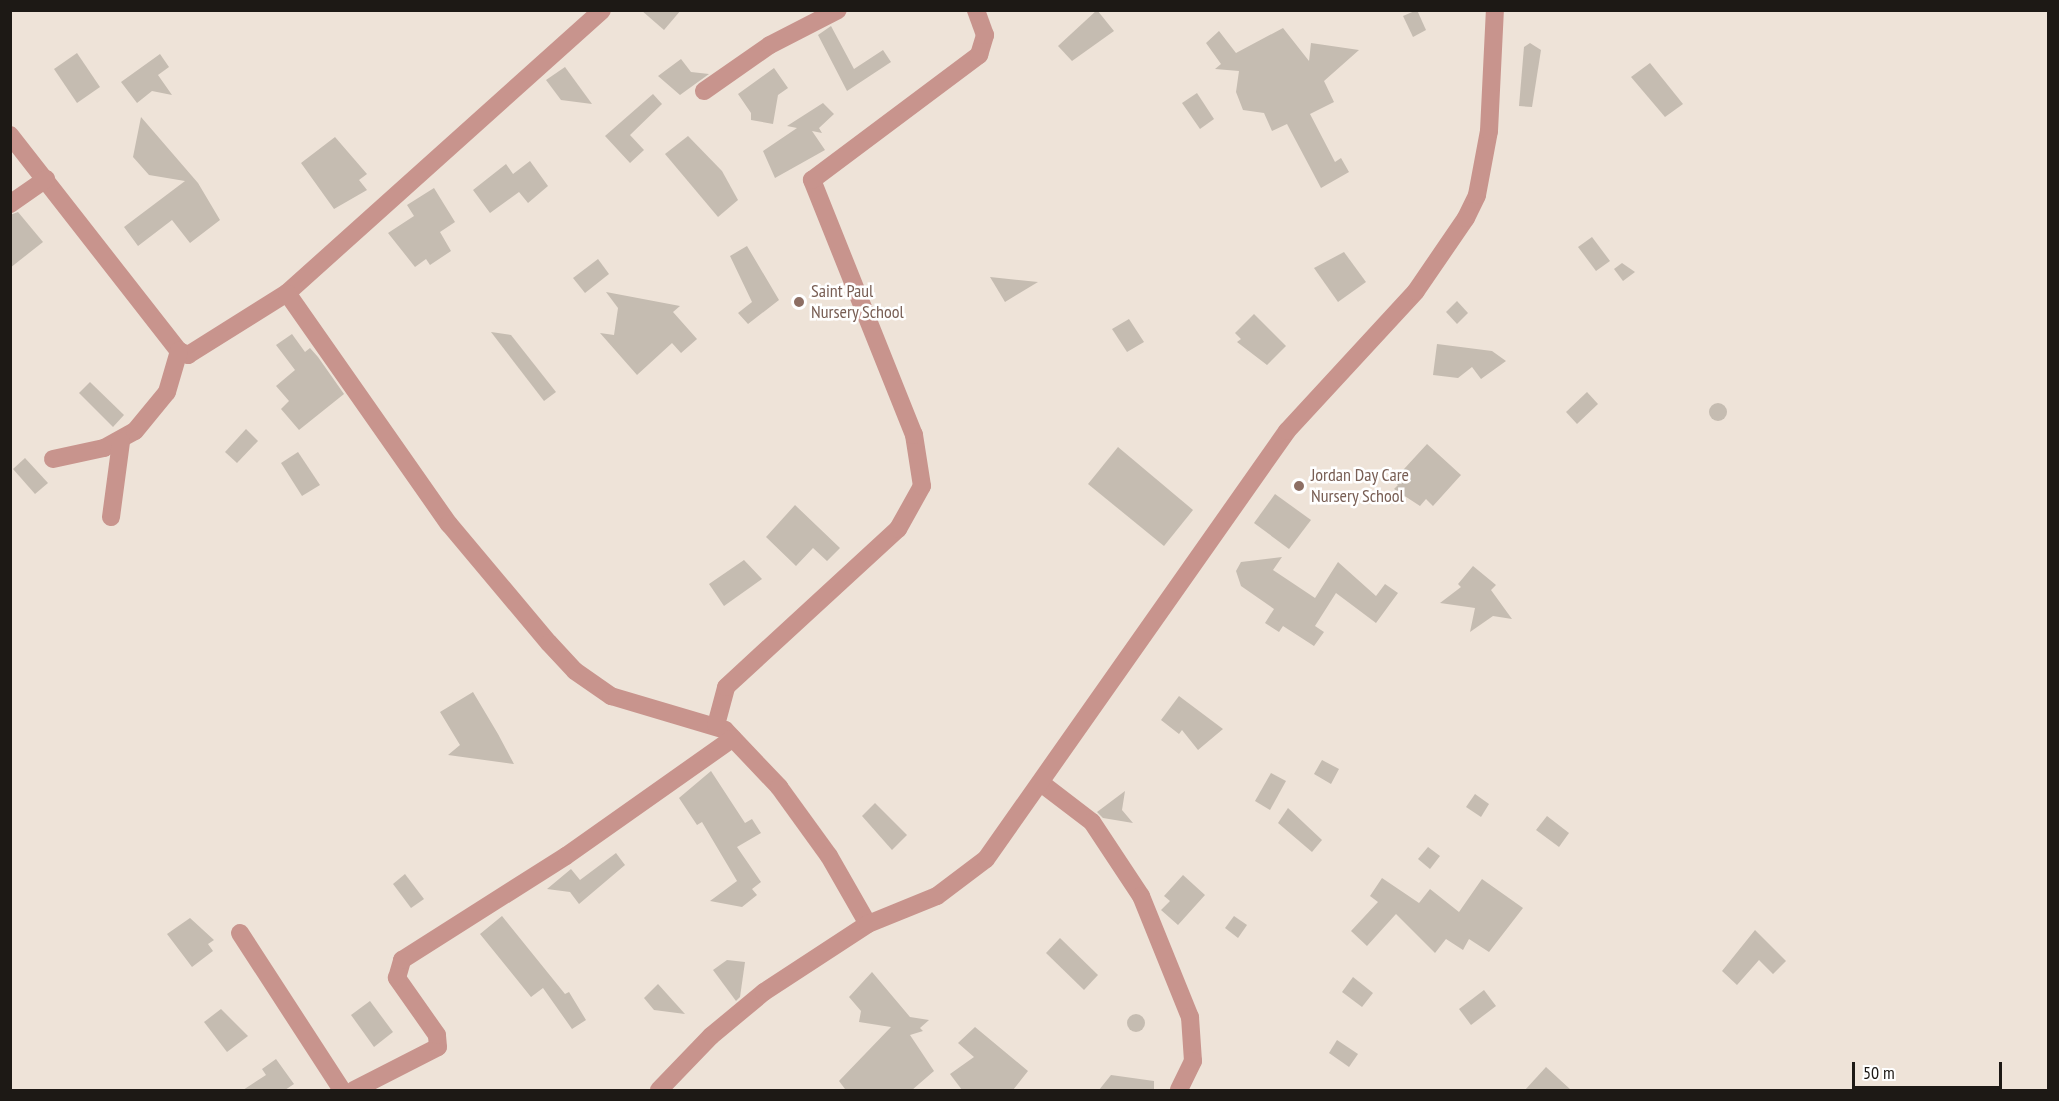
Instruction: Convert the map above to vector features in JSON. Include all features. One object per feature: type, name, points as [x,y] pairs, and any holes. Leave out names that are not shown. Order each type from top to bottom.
[{"type":"street","points":[[10,135],[179,351],[188,355],[287,293],[602,10]]},
{"type":"street","points":[[704,92],[770,45],[838,10]]},
{"type":"street","points":[[716,725],[726,687],[898,529],[922,486],[914,435],[812,180],[979,55],[986,35],[976,10]]},
{"type":"street","points":[[659,1090],[735,1014],[868,924],[915,906],[960,881],[986,859],[1287,431],[1416,291],[1466,218],[1477,195],[1489,131],[1495,10]]},
{"type":"street","points":[[10,204],[46,179]]},
{"type":"street","points":[[287,293],[449,524],[575,671],[625,702],[716,725],[733,738],[778,787],[829,856],[868,924]]},
{"type":"street","points":[[52,459],[121,442],[159,405],[174,377],[179,351]]},
{"type":"street","points":[[111,517],[121,442]]},
{"type":"street","points":[[354,1090],[438,1047],[437,1035],[397,978],[402,960],[566,856],[733,738]]},
{"type":"street","points":[[1041,783],[1092,822],[1141,896],[1190,1017],[1194,1053],[1179,1090]]},
{"type":"street","points":[[240,933],[342,1090]]},
{"type":"building","points":[[641,10],[681,10],[664,30]]},
{"type":"building","points":[[1097,10],[1114,31],[1072,61],[1058,46]]},
{"type":"building","points":[[1417,10],[1426,30],[1413,37],[1403,16]]},
{"type":"building","points":[[831,26],[854,69],[883,50],[891,62],[847,91],[818,35]]},
{"type":"building","points":[[1283,28],[1309,61],[1311,43],[1359,50],[1324,81],[1334,102],[1310,114],[1335,162],[1341,158],[1349,172],[1321,188],[1287,124],[1272,131],[1264,113],[1243,110],[1236,92],[1239,71],[1215,69],[1221,64],[1206,43],[1219,31],[1236,53]]},
{"type":"building","points":[[1530,43],[1541,50],[1532,107],[1519,106],[1524,47]]},
{"type":"building","points":[[77,53],[100,87],[77,103],[54,69]]},
{"type":"building","points":[[160,54],[169,67],[158,75],[172,95],[152,91],[137,103],[121,82]]},
{"type":"building","points":[[681,59],[691,72],[709,74],[680,95],[658,76]]},
{"type":"building","points":[[1650,63],[1683,104],[1665,117],[1631,77]]},
{"type":"building","points":[[565,67],[592,104],[561,100],[546,80]]},
{"type":"building","points":[[774,68],[788,88],[778,95],[773,124],[751,120],[751,113],[738,94]]},
{"type":"building","points":[[1197,93],[1214,119],[1200,129],[1182,103]]},
{"type":"building","points":[[653,94],[662,104],[630,135],[644,150],[630,163],[605,136]]},
{"type":"building","points":[[823,103],[834,114],[819,128],[822,133],[812,131],[825,150],[775,178],[763,151],[797,128],[787,126]]},
{"type":"building","points":[[141,117],[198,183],[220,220],[190,243],[172,220],[138,246],[124,227],[185,181],[149,175],[133,157]]},
{"type":"building","points":[[688,136],[722,171],[738,200],[718,217],[665,154]]},
{"type":"building","points":[[335,137],[367,174],[359,180],[367,190],[334,209],[301,163]]},
{"type":"building","points":[[530,161],[548,186],[528,203],[519,192],[490,213],[473,190],[506,164],[513,174]]},
{"type":"building","points":[[434,188],[455,222],[440,232],[451,251],[430,265],[426,259],[415,267],[388,233],[414,216],[407,205]]},
{"type":"building","points":[[18,212],[43,242],[10,268],[10,215]]},
{"type":"building","points":[[1592,237],[1610,261],[1596,271],[1578,247]]},
{"type":"building","points":[[747,246],[779,300],[748,324],[738,313],[752,302],[730,256]]},
{"type":"building","points":[[1344,252],[1366,282],[1338,302],[1314,268]]},
{"type":"building","points":[[598,259],[609,274],[585,293],[573,278]]},
{"type":"building","points":[[1622,263],[1635,272],[1623,281],[1614,269]]},
{"type":"building","points":[[990,277],[1038,282],[1005,302]]},
{"type":"building","points":[[606,292],[680,306],[673,312],[697,339],[681,353],[672,343],[637,375],[600,333],[614,335],[618,308]]},
{"type":"building","points":[[1457,301],[1468,313],[1457,324],[1446,312]]},
{"type":"building","points":[[1254,314],[1286,346],[1267,365],[1237,342],[1241,339],[1235,333]]},
{"type":"building","points":[[1129,319],[1144,342],[1127,352],[1112,329]]},
{"type":"building","points":[[491,332],[511,335],[556,392],[544,401]]},
{"type":"building","points":[[292,334],[305,352],[310,348],[318,357],[344,394],[299,430],[281,409],[289,401],[276,386],[295,370],[276,345]]},
{"type":"building","points":[[1437,344],[1492,351],[1506,361],[1481,379],[1472,367],[1458,378],[1433,375]]},
{"type":"building","points":[[90,382],[124,415],[113,427],[79,393]]},
{"type":"building","points":[[1587,392],[1598,404],[1577,424],[1566,412]]},
{"type":"building","points":[[1718,403],[1724,406],[1727,412],[1724,418],[1718,421],[1712,418],[1709,412],[1712,406]]},
{"type":"building","points":[[246,429],[258,441],[237,463],[225,452]]},
{"type":"building","points":[[1427,444],[1461,475],[1433,506],[1426,499],[1420,506],[1394,489],[1398,485],[1393,481]]},
{"type":"building","points":[[1118,447],[1193,510],[1164,546],[1088,484]]},
{"type":"building","points":[[298,452],[320,485],[302,496],[281,463]]},
{"type":"building","points":[[25,458],[48,483],[35,494],[13,469]]},
{"type":"building","points":[[1275,494],[1311,520],[1289,549],[1254,523]]},
{"type":"building","points":[[795,505],[840,548],[827,561],[813,548],[796,566],[766,537]]},
{"type":"building","points":[[1282,557],[1273,570],[1315,598],[1338,562],[1376,596],[1385,584],[1398,593],[1376,623],[1336,593],[1315,626],[1324,632],[1314,646],[1283,626],[1279,632],[1265,623],[1274,609],[1241,586],[1236,571],[1241,562]]},
{"type":"building","points":[[744,560],[762,579],[724,606],[709,584]]},
{"type":"building","points":[[1473,566],[1496,585],[1491,590],[1512,619],[1493,616],[1470,632],[1475,608],[1440,603],[1461,587],[1458,584]]},
{"type":"building","points":[[473,692],[514,764],[448,755],[460,745],[440,712]]},
{"type":"building","points":[[1179,696],[1223,729],[1198,750],[1182,730],[1179,734],[1161,720]]},
{"type":"building","points":[[1322,760],[1339,769],[1331,784],[1314,774]]},
{"type":"building","points":[[711,771],[745,823],[752,819],[761,833],[737,847],[761,882],[752,889],[757,895],[742,907],[710,901],[737,881],[702,822],[697,825],[679,798]]},
{"type":"building","points":[[1271,773],[1286,781],[1270,810],[1255,801]]},
{"type":"building","points":[[1125,791],[1122,810],[1133,823],[1103,818],[1097,812]]},
{"type":"building","points":[[1475,794],[1489,804],[1481,817],[1466,807]]},
{"type":"building","points":[[875,803],[907,835],[892,850],[862,816]]},
{"type":"building","points":[[1288,808],[1322,840],[1312,852],[1278,823]]},
{"type":"building","points":[[1547,816],[1569,833],[1559,847],[1536,830]]},
{"type":"building","points":[[1428,847],[1440,856],[1430,869],[1418,859]]},
{"type":"building","points":[[616,853],[625,865],[579,904],[570,892],[547,889],[571,869],[580,880]]},
{"type":"building","points":[[405,874],[424,899],[411,908],[393,884]]},
{"type":"building","points":[[1183,875],[1205,895],[1178,925],[1161,910],[1170,901],[1164,896]]},
{"type":"building","points":[[1382,878],[1419,903],[1430,889],[1459,912],[1482,879],[1523,908],[1489,952],[1469,939],[1463,950],[1446,939],[1435,953],[1396,914],[1367,946],[1351,931],[1378,902],[1370,896]]},
{"type":"building","points":[[502,916],[565,994],[569,992],[586,1020],[572,1029],[543,988],[531,997],[480,934]]},
{"type":"building","points":[[1234,916],[1247,925],[1238,938],[1225,928]]},
{"type":"building","points":[[190,918],[214,940],[208,944],[213,951],[192,967],[167,934]]},
{"type":"building","points":[[1755,930],[1786,961],[1773,974],[1759,960],[1737,985],[1722,971]]},
{"type":"building","points":[[1060,938],[1098,975],[1084,990],[1046,953]]},
{"type":"building","points":[[727,960],[745,962],[740,997],[736,1001],[713,970]]},
{"type":"building","points":[[872,972],[910,1017],[929,1020],[920,1028],[923,1031],[910,1035],[934,1071],[912,1090],[845,1089],[839,1081],[891,1027],[859,1022],[861,1011],[849,997]]},
{"type":"building","points":[[1353,977],[1373,993],[1362,1007],[1342,992]]},
{"type":"building","points":[[658,984],[685,1014],[654,1010],[644,998]]},
{"type":"building","points":[[1484,990],[1496,1006],[1471,1025],[1459,1009]]},
{"type":"building","points":[[370,1001],[393,1032],[374,1047],[351,1015]]},
{"type":"building","points":[[221,1009],[248,1036],[227,1052],[204,1022]]},
{"type":"building","points":[[1136,1014],[1142,1017],[1145,1023],[1142,1029],[1136,1032],[1130,1029],[1127,1023],[1130,1017]]},
{"type":"building","points":[[975,1027],[1028,1071],[1013,1090],[962,1090],[950,1074],[974,1057],[958,1043]]},
{"type":"building","points":[[1337,1040],[1358,1054],[1349,1067],[1329,1053]]},
{"type":"building","points":[[276,1059],[294,1084],[285,1090],[243,1090],[266,1075],[262,1069]]},
{"type":"building","points":[[1546,1067],[1571,1090],[1525,1090]]},
{"type":"building","points":[[1111,1075],[1154,1081],[1154,1090],[1099,1090]]},
{"type":"place","name":"Saint Paul Nursery School","points":[[799,302]]},
{"type":"place","name":"Jordan Day Care Nursery School","points":[[1299,486]]}]
